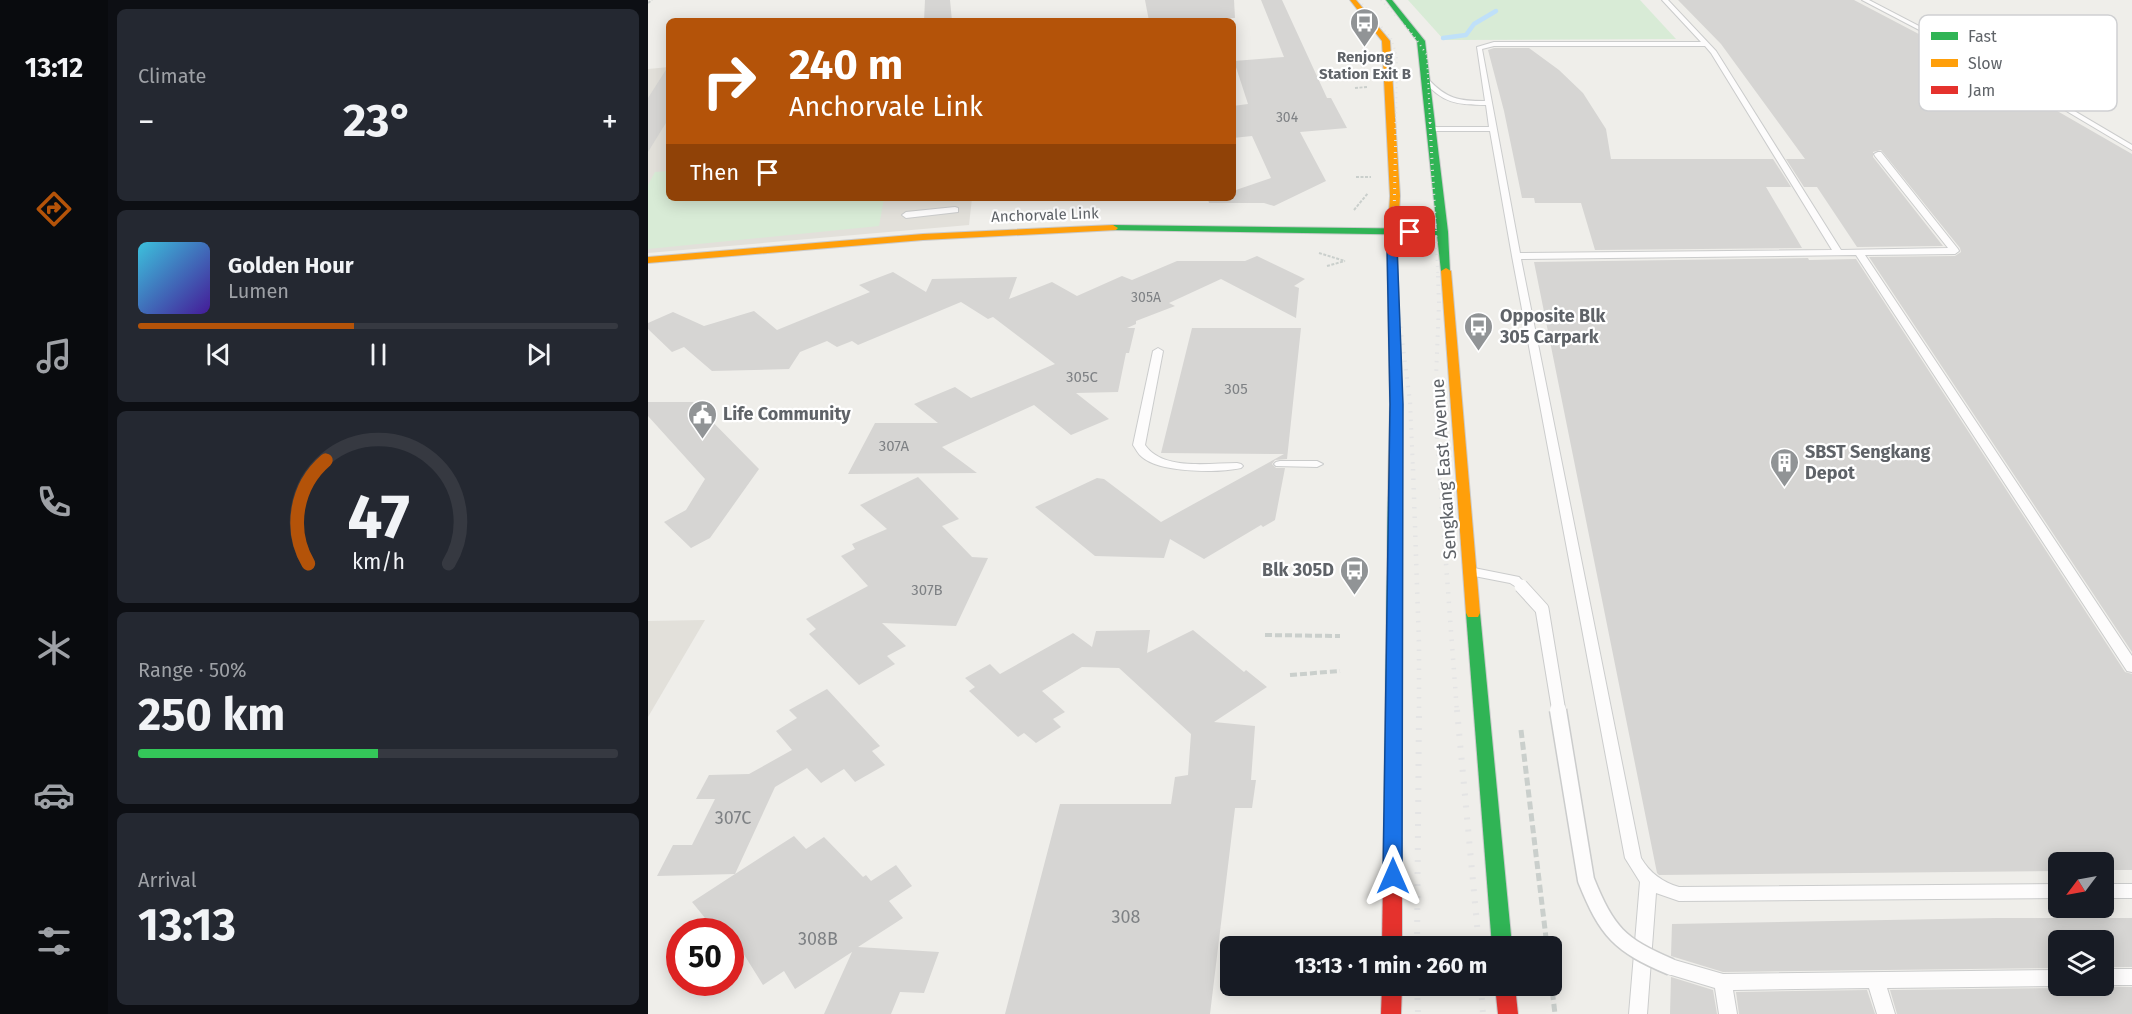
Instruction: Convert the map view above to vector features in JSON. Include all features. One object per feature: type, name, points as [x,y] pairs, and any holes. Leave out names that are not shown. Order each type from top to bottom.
[{"type":"main road","points":[[1353,0],[1386,41],[1395,196],[1393,231],[1396,404],[1392,936]]},
{"type":"main road","name":"Sengkang East Avenue","points":[[1389,0],[1421,41],[1443,232],[1501,936]]},
{"type":"main road","points":[[1379,209],[1395,196]]},
{"type":"main road","points":[[1309,230],[1360,217]]},
{"type":"main road","points":[[1309,230],[1347,244]]},
{"type":"main road","name":"Anchorvale Link","points":[[648,260],[1017,231],[1443,232]]},
{"type":"main road","points":[[1381,273],[1393,294]]},
{"type":"main road","points":[[1391,1014],[1392,996]]},
{"type":"main road","points":[[1506,996],[1508,1014]]},
{"type":"lane","points":[[1665,0],[1720,62],[1838,252]]},
{"type":"lane","points":[[1865,0],[1919,28]]},
{"type":"lane","points":[[1706,44],[1485,45],[1479,48],[1516,256],[1633,858],[1639,872],[1648,882],[1678,894],[2048,891]]},
{"type":"lane","points":[[1424,78],[1442,97],[1451,102],[1488,103]]},
{"type":"lane","points":[[2070,111],[2132,148]]},
{"type":"lane","points":[[1431,129],[1492,129]]},
{"type":"lane","points":[[1516,256],[1955,251],[1878,154]]},
{"type":"lane","points":[[906,215],[955,210]]},
{"type":"lane","points":[[1859,252],[2132,667]]},
{"type":"lane","points":[[1158,351],[1140,450],[1164,464],[1237,466]]},
{"type":"lane","points":[[1280,464],[1317,464]]},
{"type":"lane","points":[[1470,571],[1514,580],[1538,602],[1542,609],[1586,880],[1600,917],[1618,939],[1641,954],[1671,967],[1723,982],[2048,978]]},
{"type":"lane","points":[[1638,1014],[1648,882]]},
{"type":"lane","points":[[2114,891],[2132,891]]},
{"type":"lane","points":[[2114,977],[2132,976]]},
{"type":"lane","points":[[1875,980],[1886,1014]]},
{"type":"lane","points":[[1723,982],[1728,1014]]},
{"type":"path","points":[[648,3],[652,0]]},
{"type":"path","points":[[1356,177],[1366,177]]},
{"type":"path","points":[[1314,252],[1345,261],[1327,266]]},
{"type":"path","points":[[1265,635],[1341,636]]},
{"type":"path","points":[[1290,675],[1340,671]]},
{"type":"path","points":[[1553,996],[1555,1014]]},
{"type":"shaded area","points":[[666,67],[666,201],[972,201],[969,225],[648,253],[648,69]]},
{"type":"shaded area","points":[[705,620],[648,717],[648,621]]},
{"type":"green space","points":[[1408,0],[1640,0],[1676,39],[1444,40]]},
{"type":"green space","points":[[666,171],[666,201],[883,201],[879,226],[648,249],[648,185],[655,172]]},
{"type":"building","points":[[925,0],[950,0],[952,18],[924,18]]},
{"type":"building","points":[[1145,0],[1234,0],[1235,18],[1148,18]]},
{"type":"building","points":[[1261,0],[1282,0],[1327,98],[1331,98],[1347,128],[1300,132],[1326,181],[1274,206],[1264,203],[1209,203],[1208,201],[1236,201],[1236,190],[1271,178],[1252,136],[1236,138],[1236,106],[1248,104],[1236,61],[1284,57]]},
{"type":"building","name":"SBST Sengkang Depot","points":[[1678,0],[1854,0],[1919,34],[1919,111],[2057,111],[2132,154],[2132,652],[1869,257],[1955,256],[1961,252],[1960,248],[1881,150],[1873,152],[1873,157],[1943,246],[1857,247],[1817,187],[1804,187],[1786,159],[1805,159],[1721,44]]},
{"type":"building","points":[[1529,48],[1559,70],[1583,93],[1606,129],[1611,159],[1773,159],[1791,187],[1766,187],[1802,248],[1595,250],[1581,203],[1535,203],[1534,198],[1522,198],[1504,111],[1488,50]]},
{"type":"building","points":[[666,70],[666,123],[648,152],[648,98]]},
{"type":"building","points":[[1257,256],[1305,279],[1294,286],[1299,288],[1296,318],[1221,279],[1169,303],[1175,306],[1136,321],[1136,324],[1127,328],[1135,328],[1129,353],[1126,353],[1118,392],[1076,393],[1109,419],[1071,435],[1034,405],[942,447],[977,473],[848,474],[875,423],[938,423],[914,404],[955,387],[971,398],[1055,364],[993,317],[988,319],[961,302],[858,345],[852,341],[837,347],[827,341],[800,352],[789,369],[712,371],[684,347],[672,352],[648,329],[648,323],[673,312],[704,326],[754,311],[777,330],[870,292],[859,285],[893,272],[926,292],[932,279],[1017,277],[1009,299],[1052,282],[1077,296],[1122,276],[1132,280],[1177,261],[1245,261]]},
{"type":"building","name":"SBST Sengkang Depot","points":[[1856,259],[2125,672],[2132,674],[2132,870],[2114,870],[2114,852],[2048,852],[2048,871],[1659,875],[1657,873],[1534,262]]},
{"type":"building","points":[[1192,328],[1301,328],[1287,459],[1275,460],[1272,464],[1276,468],[1285,468],[1275,520],[1263,527],[1261,525],[1204,559],[1170,539],[1164,558],[1095,556],[1035,507],[1097,478],[1104,479],[1161,522],[1284,454],[1161,453]]},
{"type":"building","points":[[648,402],[693,402],[759,469],[710,538],[691,548],[664,522],[686,510],[705,479],[648,416]]},
{"type":"building","points":[[918,477],[959,519],[942,526],[972,557],[988,558],[956,626],[882,623],[906,646],[887,656],[895,664],[859,685],[809,634],[816,629],[806,619],[868,586],[841,556],[855,549],[852,544],[887,529],[860,505]]},
{"type":"building","points":[[1150,630],[1147,653],[1193,630],[1244,672],[1246,670],[1267,687],[1214,722],[1255,726],[1251,780],[1256,780],[1252,808],[1235,808],[1210,1014],[1005,1014],[1060,804],[1171,804],[1175,777],[1188,775],[1191,734],[1119,668],[1082,667],[1042,691],[1065,712],[1053,719],[1061,727],[1036,743],[1024,733],[1018,737],[969,691],[975,687],[965,678],[990,664],[1000,674],[1073,633],[1092,647],[1096,631]]},
{"type":"building","points":[[827,689],[880,746],[872,751],[885,765],[855,782],[844,769],[821,783],[807,768],[775,787],[735,874],[657,876],[673,845],[692,845],[715,799],[696,799],[709,775],[749,774],[792,750],[776,731],[797,718],[789,710]]},
{"type":"building","points":[[794,836],[806,849],[824,837],[863,877],[866,875],[871,881],[896,865],[912,886],[889,901],[903,918],[858,947],[939,952],[924,993],[900,992],[891,1014],[824,1014],[852,952],[795,989],[784,971],[763,985],[744,954],[744,918],[705,918],[692,902]]},
{"type":"building","points":[[2132,918],[2132,967],[2114,967],[2114,930],[2048,930],[2048,968],[1723,972],[1671,956],[1672,924]]},
{"type":"building","points":[[1671,977],[1713,990],[1717,1014],[1670,1014]]},
{"type":"building","points":[[2114,987],[2132,987],[2132,1014],[1897,1014],[1890,990],[2048,988],[2048,996],[2114,996]]},
{"type":"building","points":[[1867,990],[1875,1014],[1739,1014],[1736,992]]},
{"type":"waterway","points":[[1443,38],[1466,35],[1474,24],[1496,11]]},
{"type":"railway","points":[[1359,0],[1391,38],[1397,56],[1396,124]]},
{"type":"railway","points":[[1381,0],[1414,36],[1427,55],[1430,124]]},
{"type":"railway","points":[[1396,122],[1394,219],[1396,277]]},
{"type":"railway","points":[[1430,122],[1438,277]]},
{"type":"railway","points":[[1396,276],[1410,401],[1413,470]]},
{"type":"railway","points":[[1438,276],[1435,402],[1439,470]]},
{"type":"railway","points":[[1413,469],[1419,710]]},
{"type":"railway","points":[[1439,469],[1457,712]]},
{"type":"railway","points":[[1417,936],[1419,710]]},
{"type":"railway","points":[[1457,710],[1478,936]]},
{"type":"railway","points":[[1417,996],[1418,1014]]},
{"type":"railway","points":[[1482,996],[1483,1014]]},
{"type":"traffic: fast","points":[[1389,0],[1421,41],[1446,271]]},
{"type":"traffic: fast","points":[[1113,228],[1443,232]]},
{"type":"traffic: fast","points":[[1393,811],[1395,494]]},
{"type":"traffic: fast","points":[[1473,613],[1501,936]]},
{"type":"traffic: slow","points":[[1353,0],[1386,41],[1395,196],[1392,246],[1396,404],[1395,494]]},
{"type":"traffic: slow","points":[[648,260],[923,237],[1113,228]]},
{"type":"traffic: slow","points":[[1446,271],[1473,613]]},
{"type":"traffic: jam","points":[[1392,936],[1393,811]]},
{"type":"traffic: jam","points":[[1391,1014],[1392,996]]},
{"type":"traffic: jam","points":[[1506,996],[1508,1014]]},
{"type":"place","name":"Renjong Station Exit B","points":[[1365,48]]},
{"type":"place","name":"Opposite Blk 305 Carpark","points":[[1479,352]]},
{"type":"place","name":"Life Community","points":[[702,440]]},
{"type":"place","name":"SBST Sengkang Depot","points":[[1784,488]]},
{"type":"place","name":"Blk 305D","points":[[1355,596]]},
{"type":"route","points":[[1393,876],[1396,404],[1392,246],[1393,231],[1410,232]]}]
